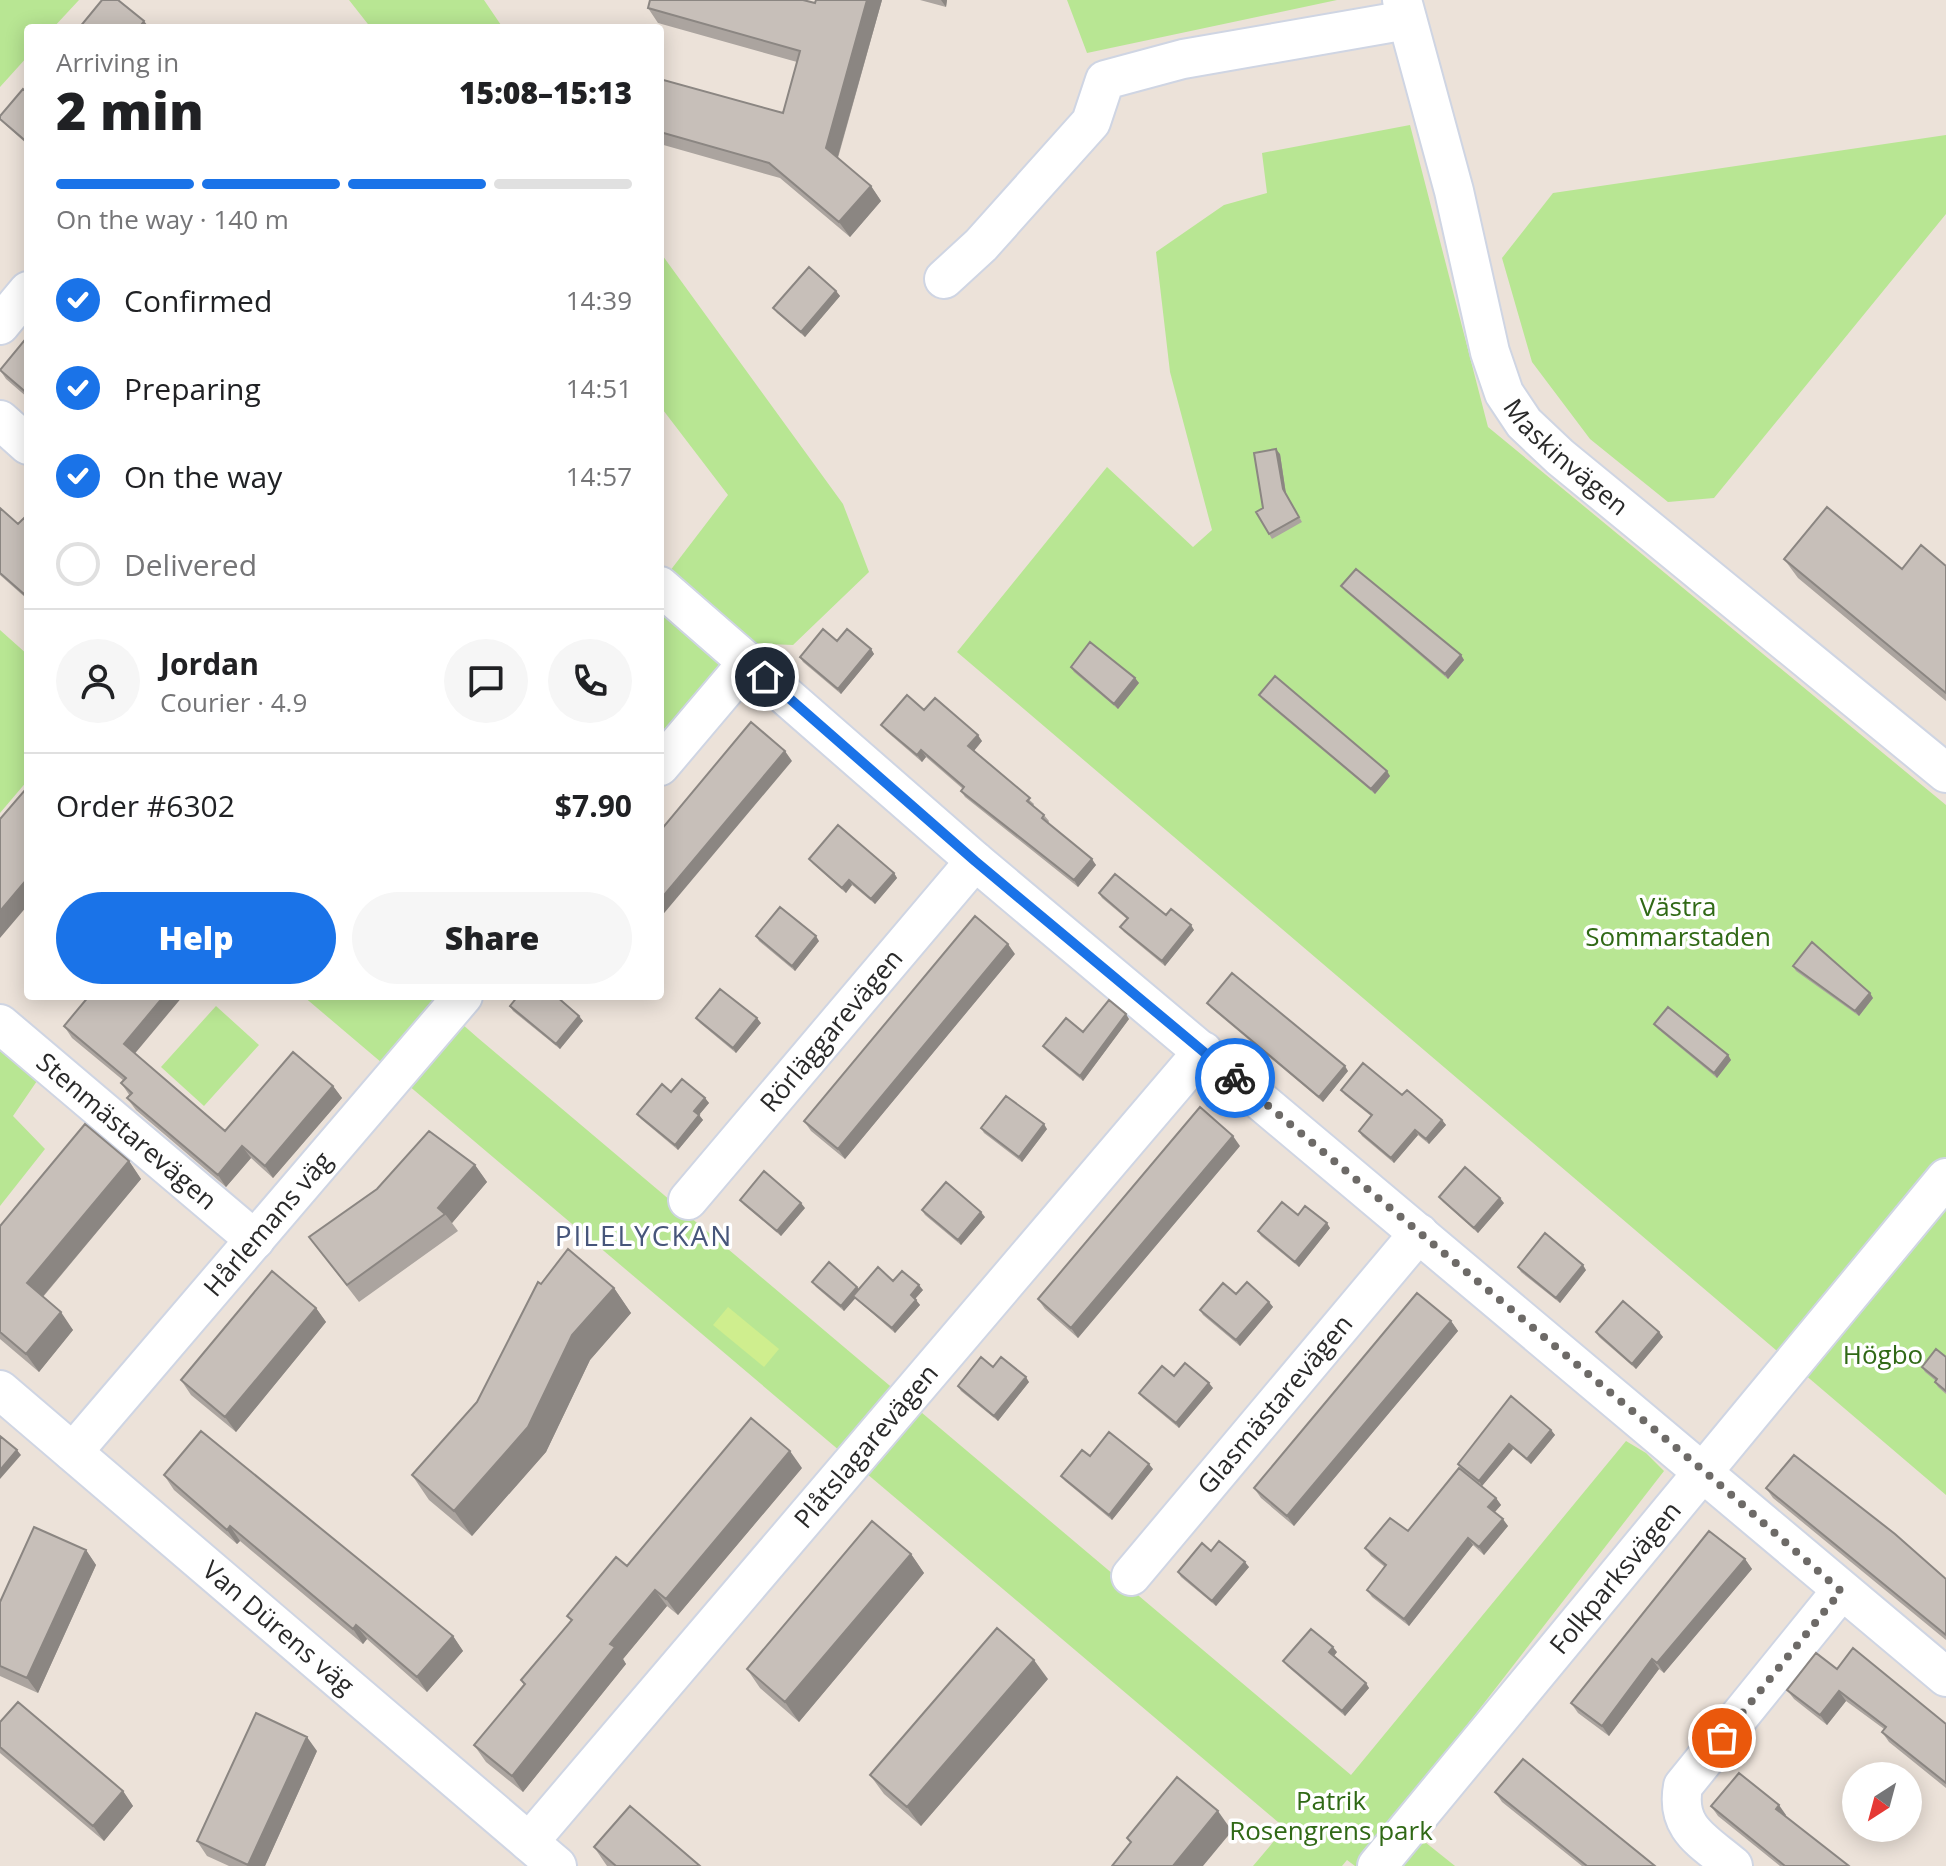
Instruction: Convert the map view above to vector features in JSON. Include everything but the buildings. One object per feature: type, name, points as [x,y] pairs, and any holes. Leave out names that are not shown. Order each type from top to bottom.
[{"type":"street","points":[[944,279],[981,245],[1091,122],[1105,80],[1405,10]]},
{"type":"street","name":"Maskinvägen","points":[[1405,10],[1454,191],[1490,352],[1504,393],[1524,423],[1560,457],[1946,773]]},
{"type":"street","points":[[0,325],[24,296]]},
{"type":"street","points":[[0,420],[24,441]]},
{"type":"street","points":[[664,589],[975,861],[1946,1677]]},
{"type":"street","points":[[664,761],[748,662]]},
{"type":"street","name":"Rörläggarevägen","points":[[688,1200],[975,861]]},
{"type":"street","name":"Hårlemans väg","points":[[73,1452],[460,1000]]},
{"type":"street","name":"Stenmästarevägen","points":[[0,1024],[255,1240]]},
{"type":"street","name":"Plåtslagarevägen","points":[[529,1842],[1203,1051]]},
{"type":"street","name":"Folkparksvägen","points":[[1377,1866],[1946,1178]]},
{"type":"street","name":"Glasmästarevägen","points":[[1131,1576],[1419,1233]]},
{"type":"street","name":"Van Dürens väg","points":[[0,1390],[557,1866]]},
{"type":"street","points":[[1733,1866],[1686,1825],[1679,1807],[1683,1786],[1841,1591]]},
{"type":"green space","points":[[0,0],[79,0],[57,24],[24,24],[24,60],[0,87]]},
{"type":"green space","points":[[349,0],[484,0],[500,24],[368,24]]},
{"type":"green space","points":[[1067,0],[1337,0],[1087,53]]},
{"type":"green space","name":"Västra Sommarstaden","points":[[1410,125],[1488,427],[1946,805],[1946,1495],[957,652],[1107,467],[1193,547],[1212,530],[1170,372],[1156,252],[1224,205],[1267,193],[1262,153]]},
{"type":"green space","points":[[1946,135],[1946,214],[1714,498],[1668,502],[1590,439],[1532,362],[1502,258],[1553,193]]},
{"type":"green space","points":[[664,258],[843,504],[869,572],[793,645],[741,643],[664,738],[664,579],[728,495],[664,411]]},
{"type":"green space","points":[[0,630],[24,651],[24,785],[0,813]]},
{"type":"green space","name":"Patrik Rosengrens park","points":[[308,1000],[439,1000],[437,1002],[478,1038],[1351,1775],[1626,1441],[1646,1453],[1664,1471],[1395,1818],[1455,1866],[1355,1866],[1347,1860],[1342,1866],[1253,1866],[1285,1828]]},
{"type":"green space","points":[[216,1006],[259,1045],[204,1106],[161,1067]]},
{"type":"green space","points":[[0,1051],[37,1081],[13,1116],[45,1149],[0,1206]]},
{"type":"green space","points":[[728,1307],[779,1349],[764,1367],[713,1325]]},
{"type":"way so far","points":[[1235,1078],[1704,1471],[1841,1591],[1722,1738]]},
{"type":"district","name":"PILELYCKAN","points":[[644,1236]]},
{"type":"route","points":[[765,677],[975,861],[1235,1078]]},
{"type":"park label","name":"Högbo","points":[[1883,1355]]}]
